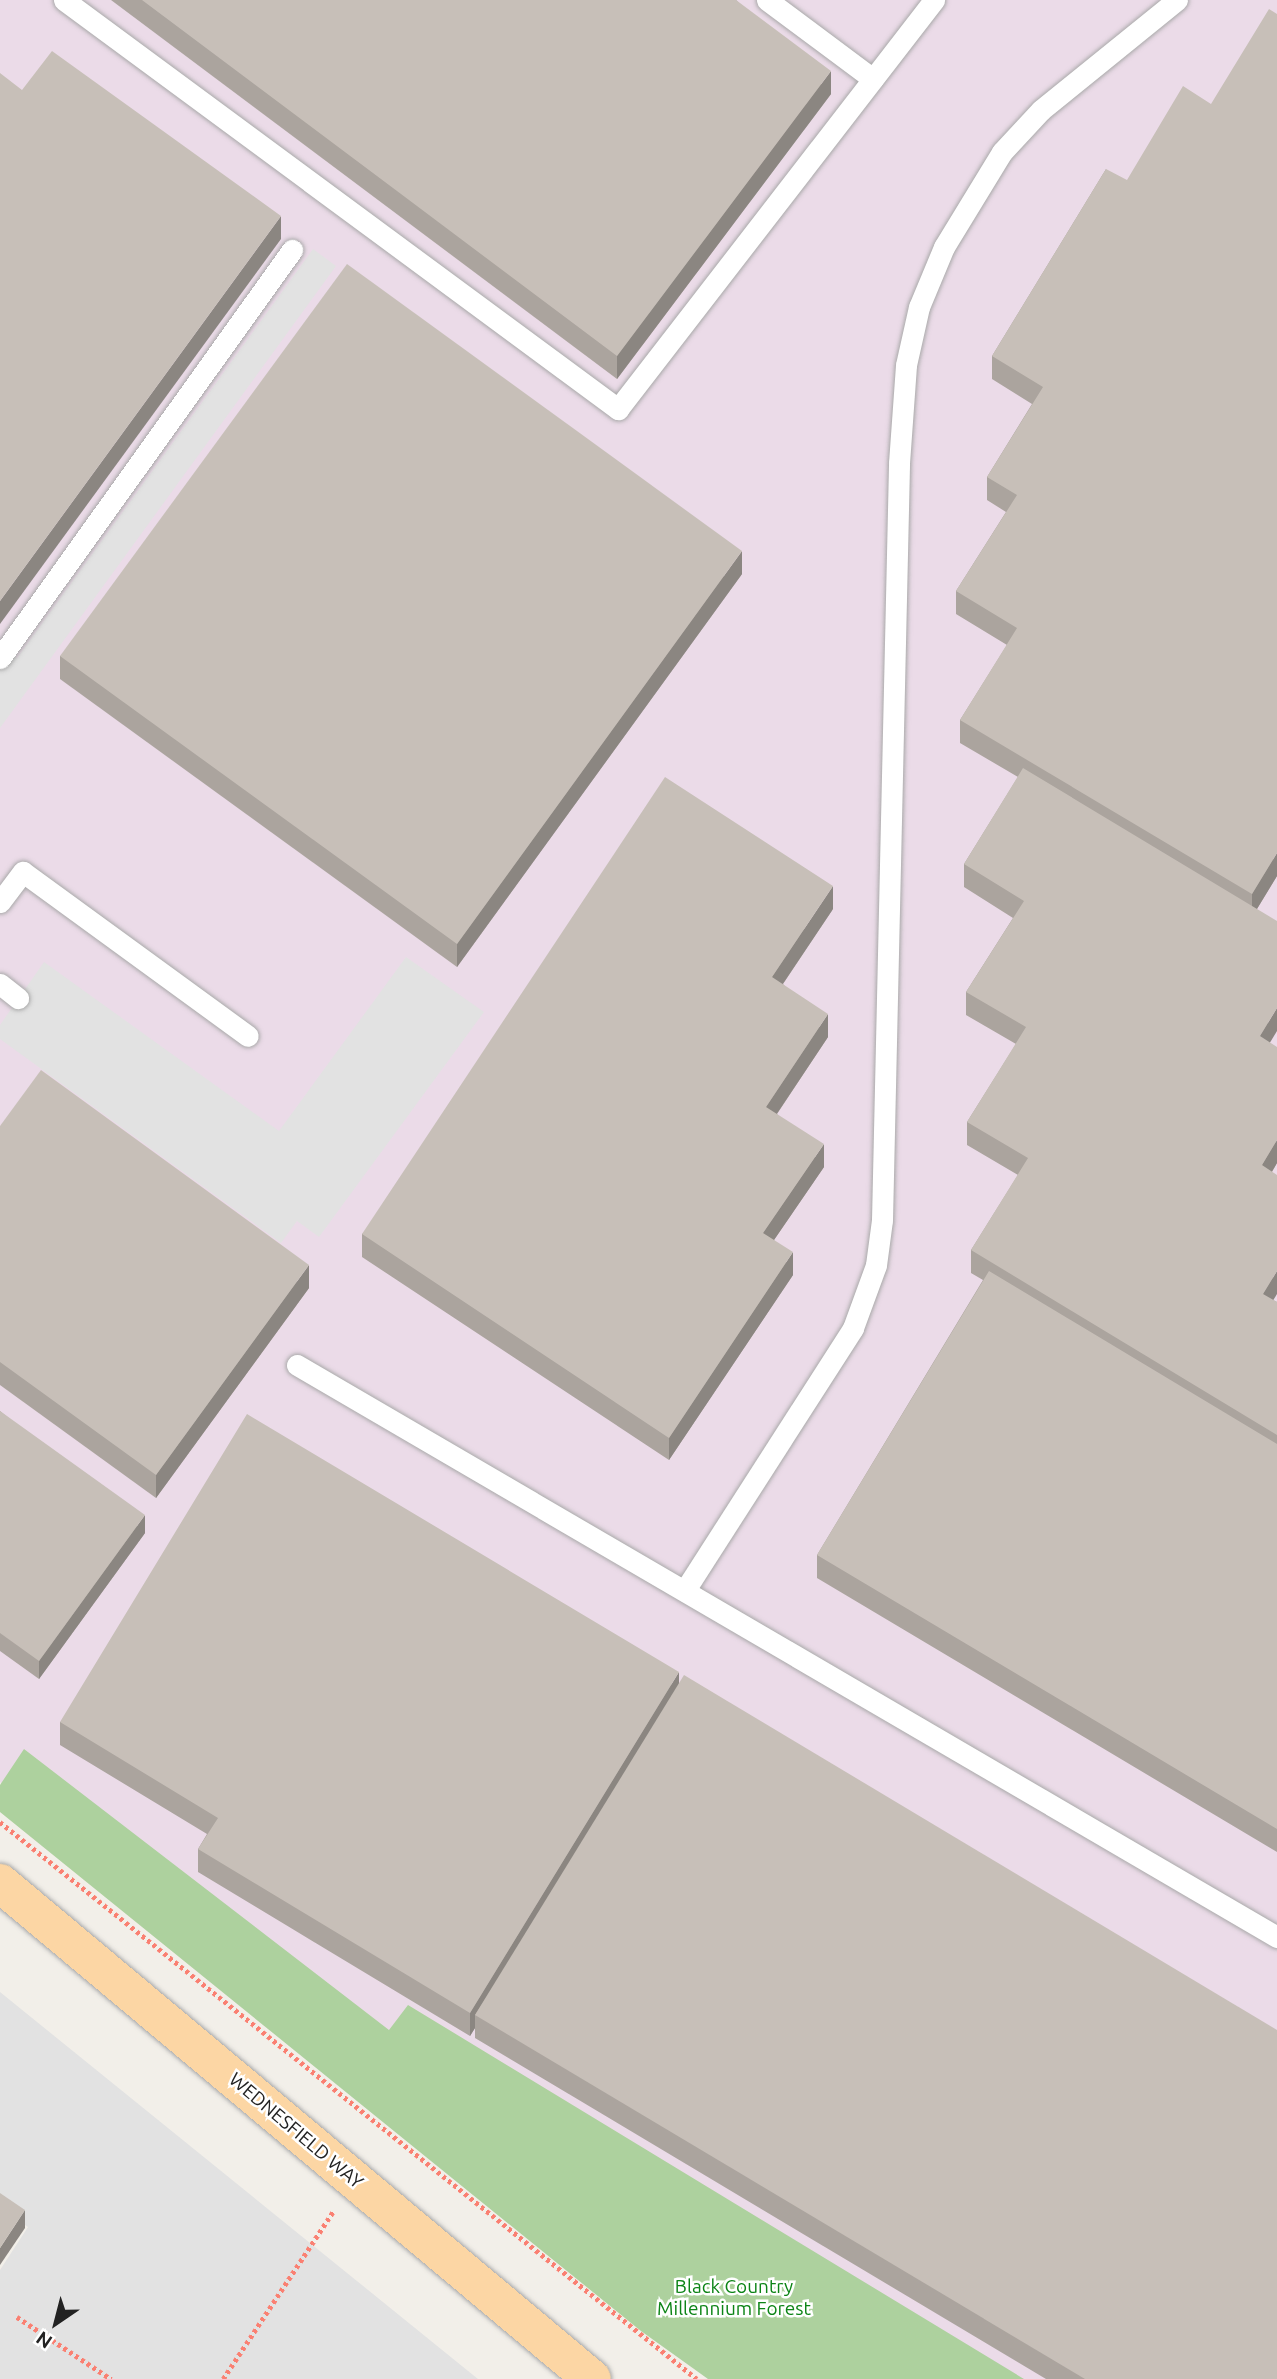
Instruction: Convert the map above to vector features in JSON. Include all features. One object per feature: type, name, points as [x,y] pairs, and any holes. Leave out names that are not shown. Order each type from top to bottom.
[{"type":"main road","name":"WEDNESFIELD WAY","points":[[0,1883],[592,2379]]},
{"type":"lane","points":[[64,0],[618,410],[934,0]]},
{"type":"lane","points":[[767,0],[873,79]]},
{"type":"lane","points":[[685,1590],[853,1328],[876,1265],[881,1220],[899,463],[906,365],[919,307],[944,247],[1002,152],[1041,110],[1177,0]]},
{"type":"lane","points":[[0,657],[292,250]]},
{"type":"lane","points":[[0,902],[23,872],[248,1036]]},
{"type":"lane","points":[[0,984],[18,998]]},
{"type":"lane","points":[[297,1364],[1277,1937]]},
{"type":"path","points":[[0,1822],[697,2379]]},
{"type":"path","points":[[223,2379],[334,2209]]},
{"type":"path","points":[[17,2317],[111,2379]]},
{"type":"shaded area","points":[[0,0],[1277,0],[1277,2379],[859,2379],[692,2309],[0,1782]]},
{"type":"shaded area","points":[[313,249],[336,266],[0,728],[0,646],[17,658]]},
{"type":"shaded area","points":[[406,957],[484,1012],[319,1237],[297,1221],[281,1243],[0,1039],[0,1025],[44,962],[279,1131]]},
{"type":"shaded area","points":[[0,1992],[478,2379],[0,2379],[0,2270],[28,2227],[0,2208]]},
{"type":"green space","name":"Black Country Millennium Forest","points":[[24,1749],[389,2030],[408,2005],[1024,2379],[708,2379],[641,2331],[0,1812],[0,1785]]},
{"type":"building","points":[[142,0],[736,0],[831,71],[617,356]]},
{"type":"building","points":[[1269,9],[1277,14],[1277,853],[1252,894],[960,720],[1017,628],[956,591],[1017,495],[987,477],[1043,387],[992,356],[1106,169],[1127,180],[1183,86],[1211,104]]},
{"type":"building","points":[[52,51],[281,216],[0,601],[0,73],[22,90]]},
{"type":"building","points":[[347,264],[742,551],[457,944],[60,656]]},
{"type":"building","points":[[1023,768],[1277,921],[1277,1008],[1260,1036],[1277,1047],[1277,1140],[1262,1165],[1277,1175],[1277,1271],[1263,1294],[1277,1302],[1277,1435],[971,1250],[1028,1158],[967,1122],[1026,1027],[966,992],[1024,901],[964,864]]},
{"type":"building","points":[[665,777],[833,886],[772,977],[828,1014],[766,1107],[824,1144],[763,1233],[793,1252],[669,1438],[362,1234]]},
{"type":"building","points":[[41,1070],[309,1265],[156,1475],[0,1362],[0,1126]]},
{"type":"building","points":[[989,1271],[1277,1444],[1277,1829],[817,1555]]},
{"type":"building","points":[[0,1411],[145,1515],[39,1661],[0,1633]]},
{"type":"building","points":[[247,1414],[679,1672],[470,2013],[198,1849],[218,1818],[60,1722]]},
{"type":"building","points":[[684,1675],[1277,2030],[1277,2379],[1085,2379],[475,2015]]},
{"type":"building","points":[[0,2193],[25,2210],[0,2248]]}]
